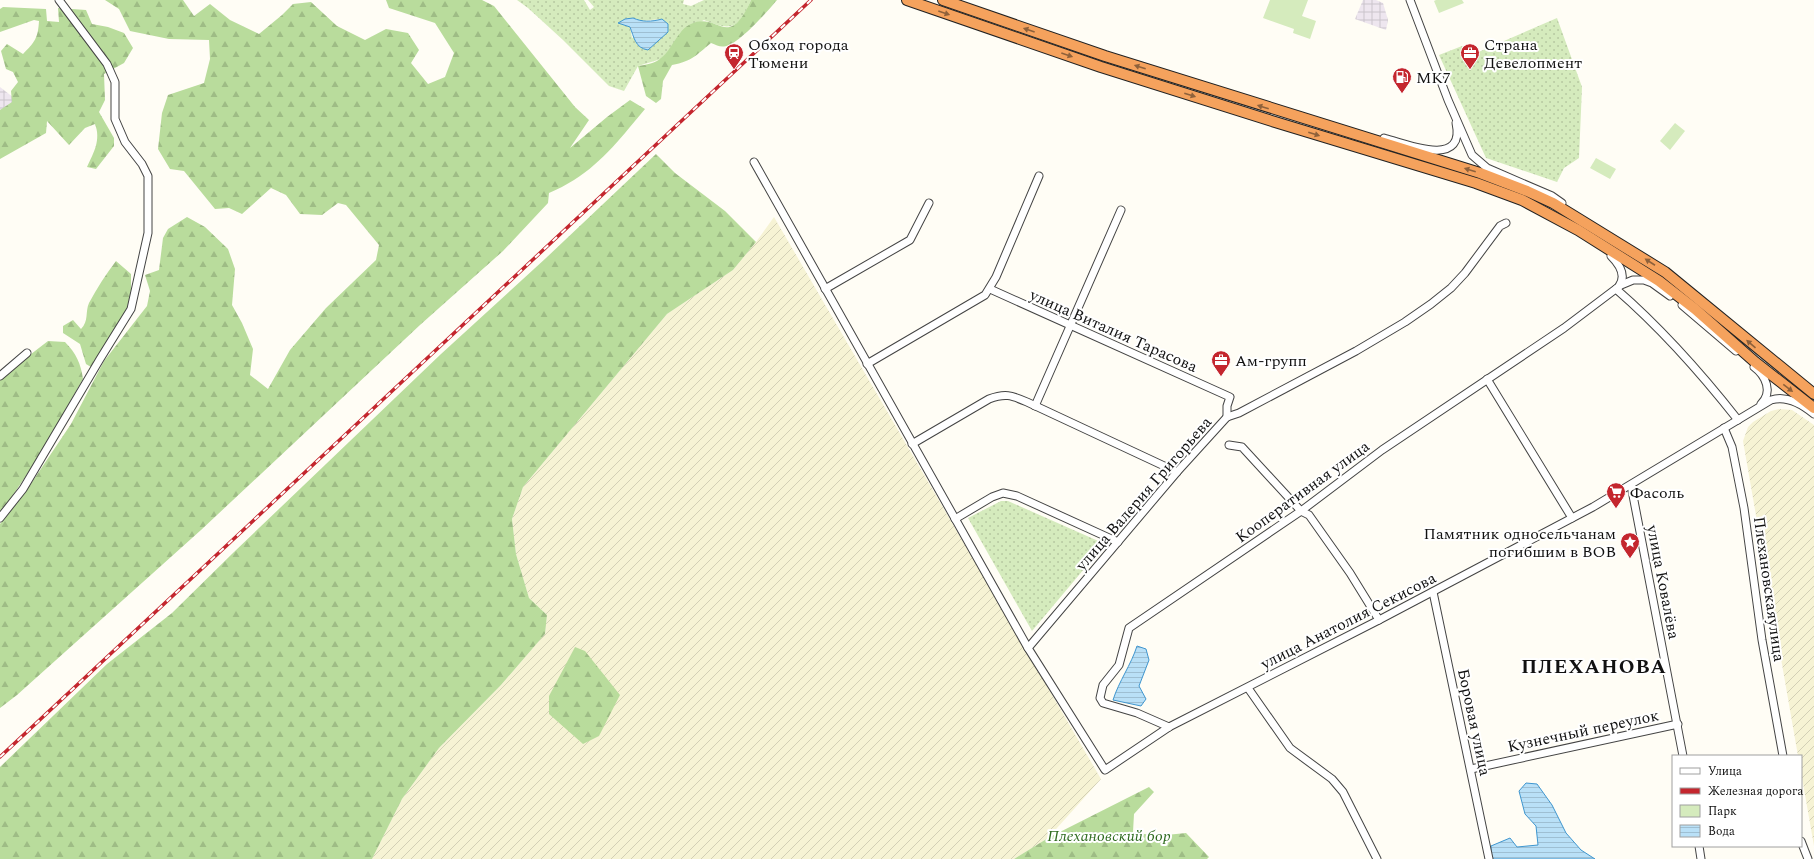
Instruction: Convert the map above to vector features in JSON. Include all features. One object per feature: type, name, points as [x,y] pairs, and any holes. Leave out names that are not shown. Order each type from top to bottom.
[{"type":"highway","points":[[907,0],[1146,81],[1476,183],[1522,200],[1578,230],[1659,281],[1755,362],[1814,408]]},
{"type":"highway","points":[[943,0],[1105,56],[1505,182],[1553,203],[1640,255],[1684,286],[1753,346],[1814,394]]},
{"type":"street","points":[[0,518],[24,489],[131,309],[148,233],[148,176],[142,164],[125,142],[115,119],[115,82],[107,64],[59,0]]},
{"type":"street","points":[[1410,0],[1455,117],[1472,155],[1481,164],[1552,196],[1582,219]]},
{"type":"street","points":[[1354,134],[1370,134],[1426,150],[1439,151],[1450,147],[1457,139],[1458,134],[1455,117]]},
{"type":"street","points":[[754,162],[1028,648]]},
{"type":"street","points":[[867,364],[975,302],[990,290],[1039,176]]},
{"type":"street","points":[[1476,183],[1546,218],[1611,256],[1652,283],[1692,313],[1758,370],[1766,382],[1766,397],[1750,413]]},
{"type":"street","points":[[825,289],[910,240],[929,203]]},
{"type":"street","points":[[1035,406],[1121,210]]},
{"type":"street","name":"улица Валерия Григорьева","points":[[1028,648],[1177,472],[1227,417],[1356,351],[1405,322],[1451,288],[1465,273],[1500,226],[1506,223]]},
{"type":"street","points":[[1611,256],[1618,264],[1623,274],[1621,282],[1616,289],[1644,314],[1689,360],[1738,420]]},
{"type":"street","name":"Кооперативная улица","points":[[1169,727],[1137,713],[1104,703],[1100,698],[1103,685],[1118,665],[1130,628],[1301,511],[1382,450],[1564,328],[1624,283],[1633,280],[1644,280],[1652,283]]},
{"type":"street","name":"улица Виталия Тарасова","points":[[990,290],[1230,397],[1227,406],[1227,417]]},
{"type":"street","points":[[1711,324],[1729,346],[1755,362]]},
{"type":"street","points":[[0,376],[27,353]]},
{"type":"street","points":[[1487,379],[1572,518]]},
{"type":"street","points":[[912,444],[989,399],[1001,395],[1013,396],[1177,472]]},
{"type":"street","points":[[1750,413],[1771,400],[1780,398],[1796,402],[1814,414]]},
{"type":"street","name":"улица Анатолия Секисова","points":[[1028,648],[1105,770],[1169,727],[1248,688],[1572,518],[1631,485],[1750,413]]},
{"type":"street","name":"Плехановскаяулица","points":[[1724,428],[1732,447],[1744,508],[1762,640],[1783,755]]},
{"type":"street","points":[[1230,445],[1242,447],[1301,511],[1309,515],[1350,573],[1379,620]]},
{"type":"street","name":"улица Ковалёва","points":[[1631,485],[1683,755]]},
{"type":"street","points":[[955,518],[992,497],[1003,494],[1017,496],[1118,542]]},
{"type":"street","name":"Боровая улица","points":[[1433,592],[1489,859]]},
{"type":"street","points":[[1248,688],[1290,748],[1332,779],[1343,792],[1377,859]]},
{"type":"street","name":"Кузнечный переулок","points":[[1471,769],[1678,724]]},
{"type":"street","points":[[1802,844],[1808,859]]},
{"type":"street","points":[[1699,847],[1701,859]]},
{"type":"shaded area","points":[[1363,0],[1376,0],[1383,3],[1388,20],[1386,30],[1355,19]]},
{"type":"shaded area","points":[[0,87],[23,105],[0,138]]},
{"type":"shaded area","points":[[774,217],[1101,779],[1048,838],[1014,859],[372,859],[402,799],[439,748],[501,685],[545,634],[547,615],[529,598],[516,554],[512,519],[523,487],[667,314],[733,270]]},
{"type":"shaded area","points":[[1779,409],[1792,410],[1814,425],[1814,846],[1802,778],[1802,755],[1798,755],[1743,441],[1748,427],[1753,422],[1771,411]]},
{"type":"green space","points":[[105,0],[183,0],[194,16],[210,4],[230,20],[259,34],[293,4],[311,2],[337,26],[365,40],[386,29],[408,33],[419,50],[411,63],[428,84],[445,77],[454,53],[435,23],[389,8],[386,0],[482,0],[494,6],[575,107],[589,120],[570,148],[630,100],[645,109],[621,138],[585,173],[549,193],[548,203],[503,251],[420,325],[201,530],[17,695],[0,708],[0,524],[26,491],[71,424],[104,361],[147,306],[150,291],[145,275],[159,270],[163,238],[168,229],[187,217],[205,227],[228,249],[235,269],[232,305],[242,323],[253,349],[250,375],[268,389],[290,350],[326,308],[376,260],[379,245],[346,205],[338,203],[322,215],[300,214],[286,195],[271,188],[242,214],[229,208],[215,209],[184,171],[170,169],[158,149],[162,113],[168,95],[204,83],[210,59],[209,40],[169,39],[130,31],[119,9]]},
{"type":"green space","points":[[517,0],[584,0],[590,10],[594,7],[588,0],[684,0],[683,4],[691,6],[704,0],[751,0],[743,17],[734,25],[722,26],[704,20],[680,33],[674,45],[661,59],[638,66],[624,91],[609,86],[563,40]],"holes":[[[633,18],[640,21],[661,19],[632,38],[630,27]]]},
{"type":"green space","points":[[751,0],[777,0],[754,25],[734,42],[727,46],[718,46],[711,43],[698,54],[685,62],[672,65],[663,81],[661,99],[656,103],[646,96],[638,66],[651,64],[659,60],[669,50],[682,31],[691,24],[700,21],[709,22],[722,27],[729,27],[736,24]]},
{"type":"green space","points":[[1270,0],[1308,0],[1302,16],[1316,21],[1310,39],[1293,33],[1294,29],[1263,18]]},
{"type":"green space","points":[[1462,0],[1464,3],[1439,13],[1434,1]]},
{"type":"green space","points":[[3,7],[46,9],[47,21],[59,22],[58,8],[86,10],[92,24],[108,27],[124,33],[133,48],[124,63],[104,74],[105,100],[99,112],[114,138],[114,146],[96,169],[87,167],[97,141],[97,130],[95,124],[85,128],[69,145],[47,121],[46,133],[0,159],[0,110],[12,102],[11,91],[18,82],[13,72],[6,69],[1,51],[7,44],[23,54],[35,39],[38,32],[39,21],[34,20],[0,32],[0,9]]},
{"type":"green space","points":[[1557,18],[1582,87],[1579,158],[1564,168],[1557,182],[1486,158],[1439,55],[1462,46],[1467,57]]},
{"type":"green space","points":[[1675,123],[1685,131],[1670,150],[1660,141]]},
{"type":"green space","points":[[656,154],[675,173],[725,211],[756,242],[733,270],[667,314],[523,487],[512,519],[516,554],[529,598],[547,615],[545,634],[501,685],[439,748],[402,799],[372,859],[0,859],[0,767],[107,664],[172,613],[441,354],[546,258]]},
{"type":"green space","points":[[1596,158],[1616,169],[1610,179],[1590,168]]},
{"type":"green space","points":[[116,261],[131,274],[131,290],[127,309],[91,367],[86,364],[80,344],[63,333],[63,326],[73,320],[81,329],[86,320],[89,303]]},
{"type":"green space","points":[[48,341],[65,342],[69,346],[81,368],[83,379],[33,464],[0,513],[0,378]]},
{"type":"green space","points":[[1001,501],[1008,501],[1105,544],[1032,631],[968,518]]},
{"type":"green space","points":[[575,647],[585,651],[620,695],[599,736],[583,744],[549,714],[549,696]]},
{"type":"green space","name":"Плехановский бор","points":[[1149,787],[1154,792],[1134,814],[1133,832],[1156,836],[1186,833],[1209,857],[1207,859],[1014,859],[1048,838]]},
{"type":"water","points":[[633,18],[647,21],[662,19],[668,24],[668,32],[648,50],[644,49],[636,42],[630,27],[618,23],[625,19]]},
{"type":"water","points":[[1137,646],[1146,649],[1149,660],[1139,686],[1146,699],[1141,706],[1113,700]]},
{"type":"water","points":[[1526,783],[1537,784],[1552,805],[1566,833],[1581,850],[1595,859],[1491,859],[1491,846],[1510,838],[1517,847],[1538,845],[1536,826],[1525,814],[1519,791]]},
{"type":"railway","points":[[0,757],[811,0]]},
{"type":"place","name":"Обход города Тюмени","points":[[734,70]]},
{"type":"place","name":"Страна Девелопмент","points":[[1470,70]]},
{"type":"place","name":"МК7","points":[[1402,94]]},
{"type":"place","name":"Ам-групп","points":[[1221,377]]},
{"type":"place","name":"Фасоль","points":[[1616,509]]},
{"type":"place","name":"Памятник односельчанам погибшим в ВОВ","points":[[1630,559]]},
{"type":"district","name":"ПЛЕХАНОВА","points":[[1594,666]]}]
